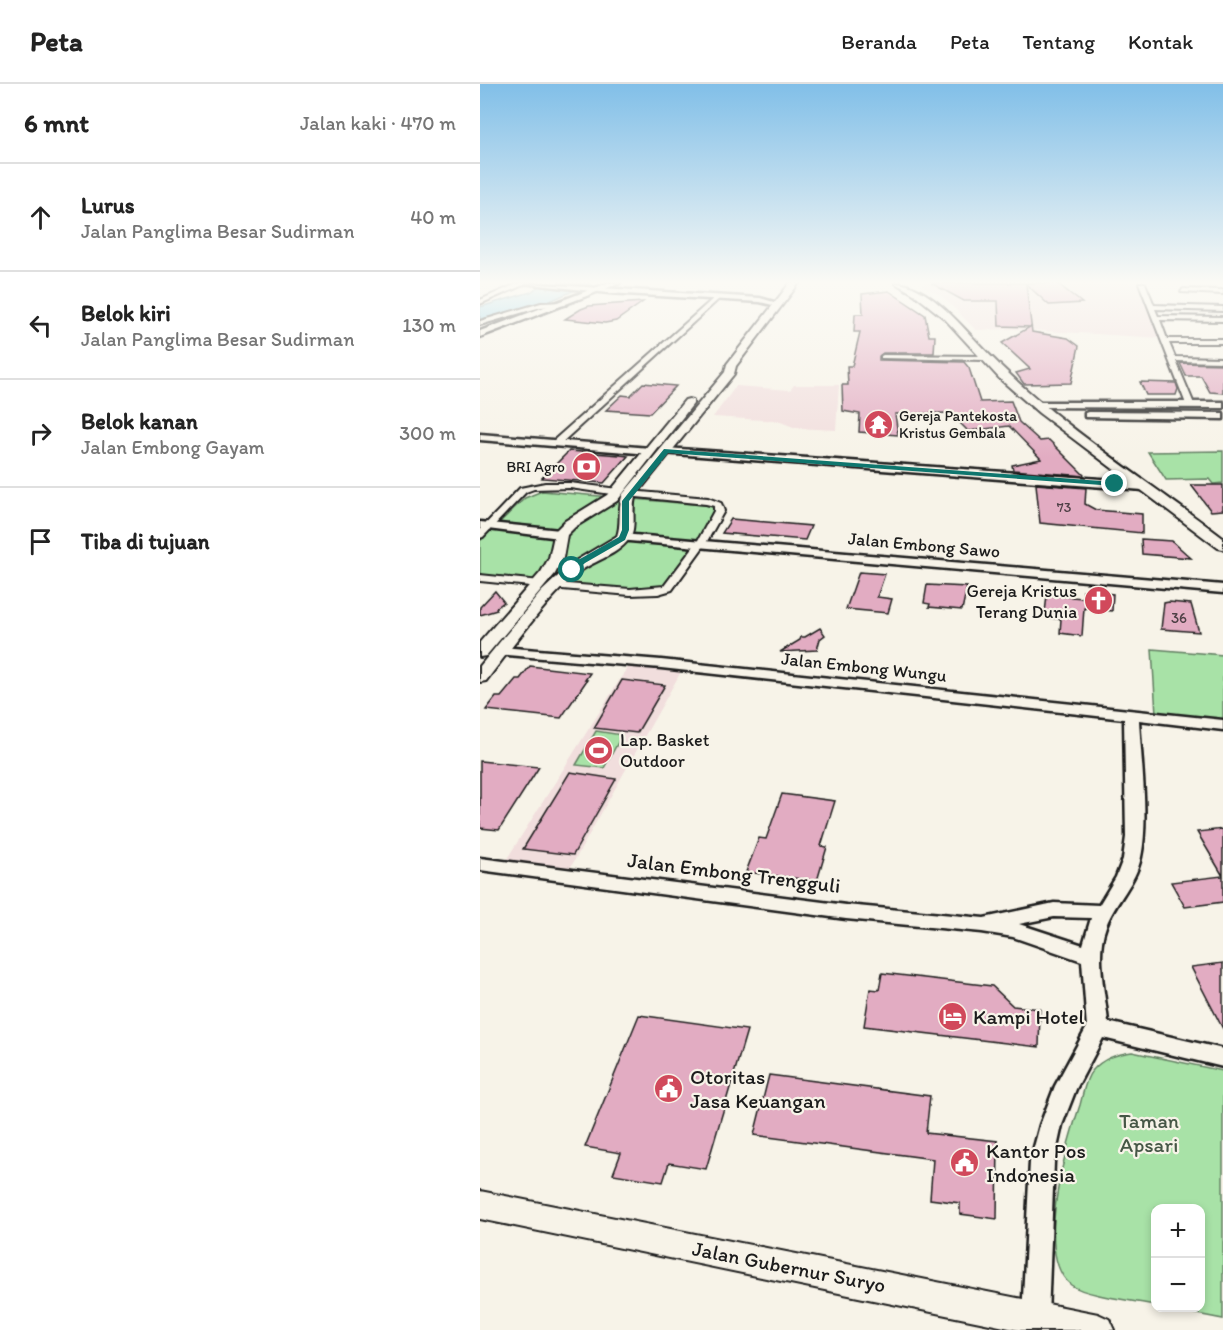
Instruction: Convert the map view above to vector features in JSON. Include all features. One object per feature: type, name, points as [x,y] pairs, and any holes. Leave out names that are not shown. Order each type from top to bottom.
[{"type":"main road","points":[[480,677],[555,586],[583,561],[622,538],[626,530],[624,493],[650,451],[691,400],[721,371],[731,366],[751,341]]},
{"type":"main road","points":[[969,341],[999,373],[1035,405],[1223,538]]},
{"type":"main road","points":[[480,651],[540,584],[553,565],[560,534],[570,524],[624,493],[666,451],[730,372],[731,366]]},
{"type":"main road","points":[[1053,417],[1223,545]]},
{"type":"main road","points":[[666,451],[1143,486]]},
{"type":"main road","name":"Jalan Gubernur Suryo","points":[[480,1205],[1098,1330]]},
{"type":"street","points":[[556,443],[668,341]]},
{"type":"street","points":[[1165,341],[1190,404]]},
{"type":"street","points":[[883,357],[985,357]]},
{"type":"street","points":[[1173,359],[1223,360]]},
{"type":"street","points":[[1079,404],[1072,408],[1087,415]]},
{"type":"street","points":[[1035,405],[1223,405]]},
{"type":"street","points":[[1053,417],[1223,416]]},
{"type":"street","points":[[480,437],[650,451]]},
{"type":"street","points":[[483,529],[529,487],[557,486],[708,501],[718,505],[719,512],[704,539],[668,588],[662,591],[555,586]]},
{"type":"street","points":[[483,529],[560,534]]},
{"type":"street","name":"Jalan Embong Sawo","points":[[622,538],[704,539],[1223,590]]},
{"type":"street","points":[[480,578],[540,584]]},
{"type":"street","name":"Jalan Embong Wungu","points":[[501,651],[661,664],[1223,725]]},
{"type":"street","points":[[1035,1317],[1042,1162],[1051,1125],[1066,1086],[1098,1028],[1092,956],[1097,925],[1125,878],[1132,859],[1135,837],[1131,714]]},
{"type":"street","name":"Jalan Embong Trengguli","points":[[480,864],[835,910],[982,924],[1014,930],[1092,956]]},
{"type":"street","name":"Jalan Embong Trengguli","points":[[982,924],[1054,910],[1104,912]]},
{"type":"street","points":[[1098,1028],[1223,1058]]},
{"type":"shaded area","points":[[794,385],[839,385],[836,430],[796,428],[778,421],[713,417],[736,386],[790,390]]},
{"type":"shaded area","points":[[629,665],[682,670],[568,872],[503,865]]},
{"type":"green space","points":[[1223,451],[1223,483],[1213,484],[1209,479],[1166,480],[1148,452]]},
{"type":"green space","points":[[542,491],[712,506],[715,513],[668,586],[647,591],[480,576],[480,541],[525,498]]},
{"type":"green space","points":[[1152,649],[1223,655],[1223,721],[1156,714]]},
{"type":"green space","name":"Lap. Basket Outdoor","points":[[596,731],[622,735],[604,768],[576,765]]},
{"type":"green space","name":"Taman Apsari","points":[[1132,1052],[1223,1071],[1223,1319],[1187,1312],[1205,1312],[1205,1204],[1151,1204],[1151,1304],[1078,1289],[1071,1285],[1060,1270],[1055,1250],[1054,1225],[1061,1171],[1086,1082],[1096,1067],[1116,1055]]},
{"type":"building","points":[[858,341],[935,341],[934,353],[883,353],[879,356],[879,360],[964,362],[969,368],[980,402],[1011,401],[1019,422],[1040,441],[1049,440],[1085,476],[1013,470],[1012,465],[1041,459],[1009,426],[968,431],[950,413],[895,414],[898,435],[859,432],[860,414],[843,411],[842,385],[848,385],[847,366],[852,366]]},
{"type":"building","points":[[1072,341],[1079,346],[1071,383],[1024,384],[1016,373],[1030,369],[1002,343]]},
{"type":"building","points":[[1180,363],[1223,364],[1223,393],[1210,392],[1201,376],[1186,376]]},
{"type":"building","points":[[1140,382],[1176,383],[1178,389],[1176,395],[1146,395]]},
{"type":"building","points":[[643,383],[676,386],[650,413],[606,410],[622,395],[630,396]]},
{"type":"building","name":"BRI Agro","points":[[569,451],[628,456],[604,483],[542,478]]},
{"type":"building","points":[[1036,484],[1086,488],[1085,504],[1096,510],[1142,514],[1142,533],[1040,523]]},
{"type":"building","points":[[1191,485],[1223,485],[1223,510],[1211,511]]},
{"type":"building","points":[[731,519],[811,526],[805,540],[722,533]]},
{"type":"building","points":[[1141,539],[1172,541],[1191,558],[1142,554]]},
{"type":"building","points":[[859,572],[885,574],[877,597],[892,599],[888,613],[846,609]]},
{"type":"building","points":[[927,585],[967,587],[962,610],[929,607],[930,604],[924,603]]},
{"type":"building","points":[[495,591],[504,602],[496,608],[497,610],[480,615],[480,607]]},
{"type":"building","points":[[1083,591],[1113,594],[1112,611],[1084,608],[1082,636],[1060,633],[1061,619],[1048,618],[1048,614],[1045,613],[1047,595],[1083,598]]},
{"type":"building","points":[[1164,603],[1191,604],[1199,632],[1161,629]]},
{"type":"building","points":[[820,628],[825,635],[820,639],[817,650],[780,652],[800,640],[801,637]]},
{"type":"building","points":[[530,666],[590,673],[561,718],[486,710],[496,697],[501,697],[516,679],[520,679]]},
{"type":"building","points":[[622,680],[665,685],[637,733],[594,728]]},
{"type":"building","points":[[480,761],[539,767],[499,830],[480,828]]},
{"type":"building","points":[[570,772],[616,779],[573,855],[523,849]]},
{"type":"building","points":[[782,794],[835,801],[821,846],[827,847],[817,881],[746,872],[759,838],[766,839]]},
{"type":"building","points":[[1223,829],[1223,876],[1197,832]]},
{"type":"building","points":[[1223,876],[1223,902],[1185,907],[1171,882]]},
{"type":"building","points":[[1223,963],[1223,1029],[1191,967]]},
{"type":"building","name":"Kampi Hotel","points":[[882,973],[992,986],[1013,1006],[1040,1009],[1039,1047],[864,1026],[870,989],[879,990]]},
{"type":"building","name":"Otoritas Jasa Keuangan","points":[[639,1015],[747,1030],[706,1169],[669,1163],[663,1182],[613,1174],[621,1153],[585,1147]]},
{"type":"building","points":[[769,1075],[930,1096],[926,1133],[998,1141],[997,1219],[960,1214],[960,1203],[930,1199],[933,1159],[754,1135]]},
{"type":"place","name":"Gereja Pantekosta Kristus Gembala","points":[[878,425]]},
{"type":"place","name":"BRI Agro","points":[[586,467]]},
{"type":"place","name":"Gereja Kristus Terang Dunia","points":[[1098,601]]},
{"type":"place","name":"Lap. Basket Outdoor","points":[[599,750]]},
{"type":"place","name":"Kampi Hotel","points":[[952,1017]]},
{"type":"place","name":"Otoritas Jasa Keuangan","points":[[669,1089]]},
{"type":"place","name":"Kantor Pos Indonesia","points":[[965,1163]]},
{"type":"route","points":[[572,570],[622,538],[626,530],[626,501],[666,451],[1115,484]]}]
